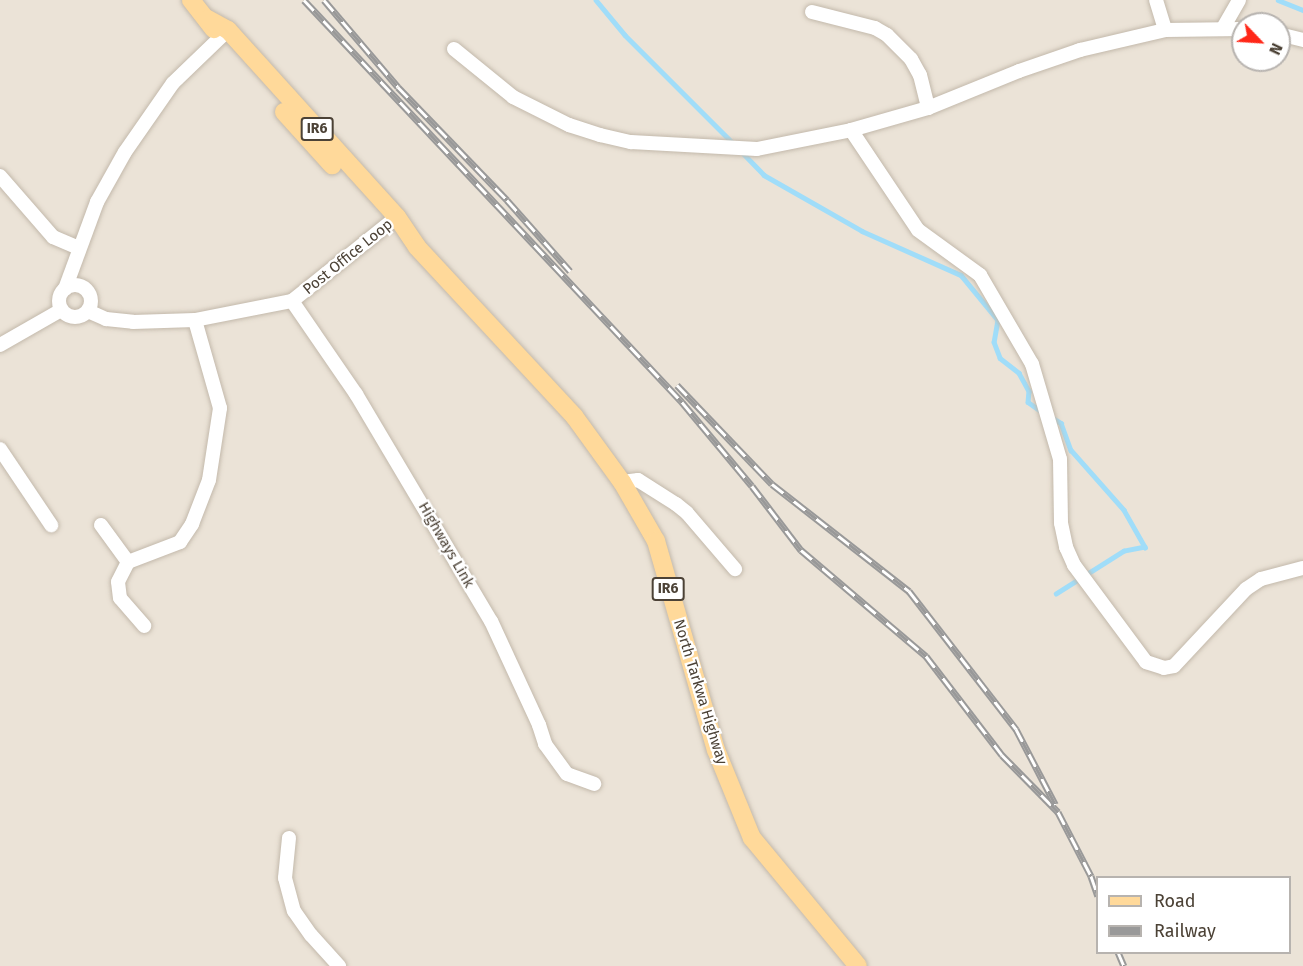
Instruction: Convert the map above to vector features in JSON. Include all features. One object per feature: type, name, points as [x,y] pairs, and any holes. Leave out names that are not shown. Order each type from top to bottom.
[{"type":"main road","name":"North Tarkwa Highway","points":[[191,0],[574,416],[622,482],[656,541],[716,750],[752,837],[858,966]]},
{"type":"street","points":[[1156,0],[1165,30]]},
{"type":"street","points":[[1223,28],[1239,0]]},
{"type":"street","points":[[812,12],[875,28],[887,35],[911,59],[920,75],[928,108]]},
{"type":"street","points":[[454,49],[513,97],[568,125],[631,142],[757,149],[851,130],[928,108],[1080,50],[1165,30],[1231,28]]},
{"type":"street","points":[[0,345],[62,310],[60,296],[65,290],[79,248],[108,178],[146,119],[173,83],[223,34]]},
{"type":"street","points":[[851,130],[918,230],[980,274],[1032,364],[1060,459],[1061,523],[1066,548],[1074,565],[1146,662],[1164,668],[1174,666],[1245,589],[1261,579],[1303,568]]},
{"type":"street","points":[[0,176],[53,237],[79,248]]},
{"type":"street","name":"Post Office Loop","points":[[62,310],[66,315],[78,317],[88,311],[106,319],[133,322],[195,320],[292,301],[393,221]]},
{"type":"street","points":[[65,290],[75,285],[86,289],[92,300],[88,311]]},
{"type":"street","name":"Highways Link","points":[[292,301],[356,394],[485,612],[539,725],[545,744],[567,774],[594,784]]},
{"type":"street","points":[[144,626],[120,598],[118,582],[128,562],[180,542],[192,524],[209,480],[219,408],[195,320]]},
{"type":"street","points":[[0,449],[51,525]]},
{"type":"street","points":[[622,482],[638,480],[676,504],[735,569]]},
{"type":"street","points":[[101,525],[128,562]]},
{"type":"street","points":[[289,838],[285,878],[294,911],[311,935],[339,966]]},
{"type":"shaded area","points":[[0,0],[1303,0],[1303,966],[0,966]]},
{"type":"waterway","points":[[596,0],[625,35],[734,144]]},
{"type":"waterway","points":[[1278,0],[1303,10]]},
{"type":"waterway","points":[[742,152],[764,175],[862,231],[961,275],[998,320],[994,342],[1000,358],[1019,373],[1029,391],[1028,402],[1044,413]]},
{"type":"waterway","points":[[1051,417],[1061,423],[1071,450],[1124,510],[1145,547],[1124,551],[1056,594]]},
{"type":"railway","points":[[304,0],[682,402],[752,486],[801,550],[926,656],[1002,755],[1058,812],[1096,890]]},
{"type":"railway","points":[[324,0],[398,87],[507,200],[570,271]]},
{"type":"railway","points":[[677,385],[772,484],[909,591],[1016,729],[1055,804]]},
{"type":"railway","points":[[1119,954],[1124,966]]}]
